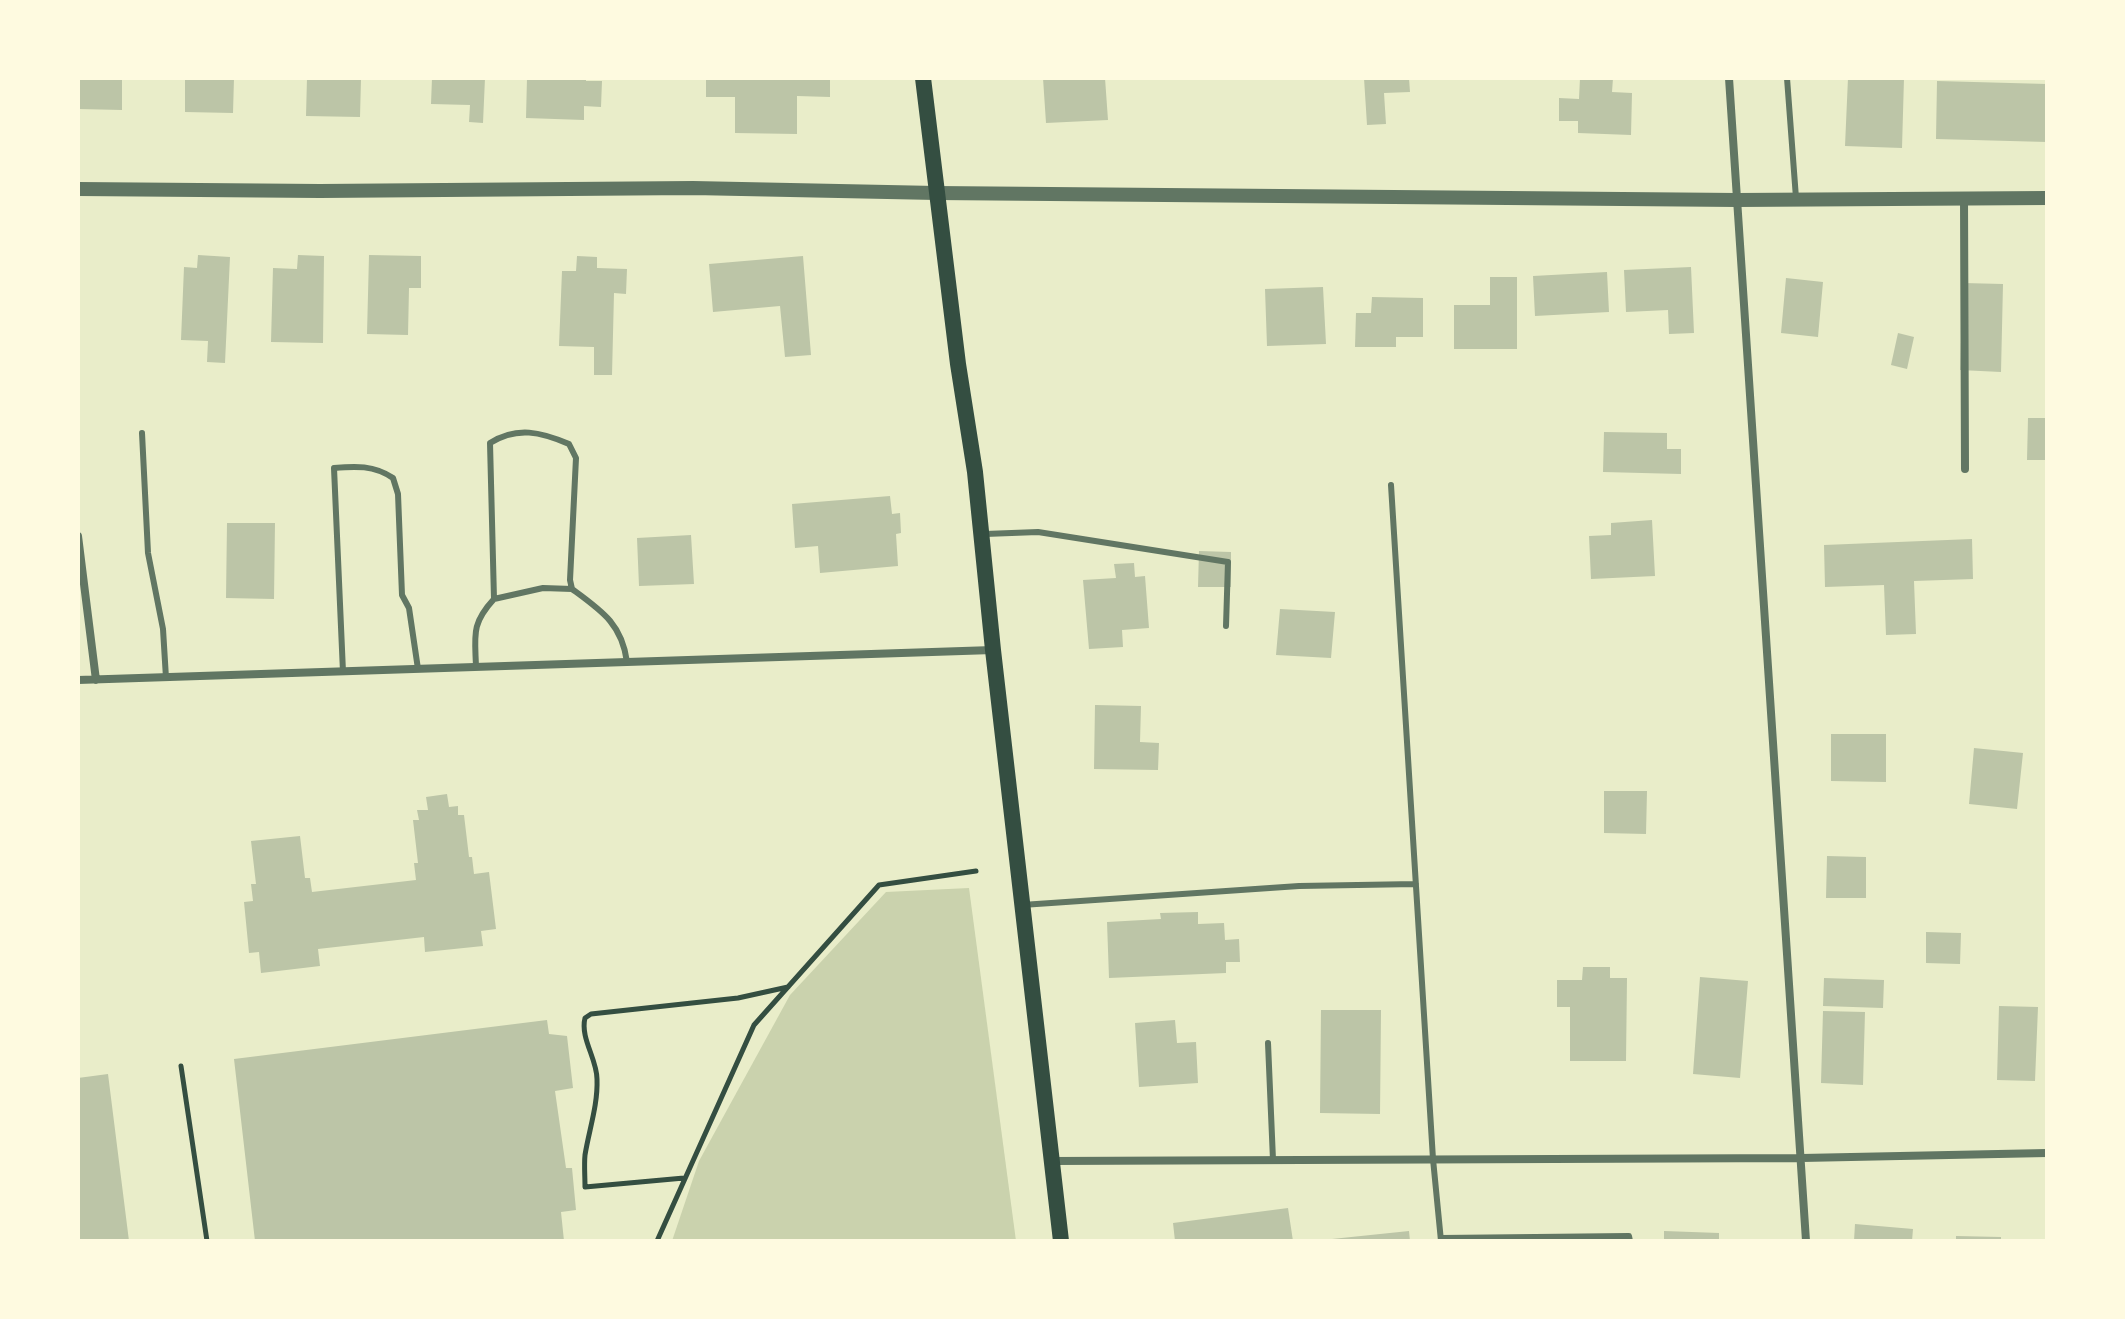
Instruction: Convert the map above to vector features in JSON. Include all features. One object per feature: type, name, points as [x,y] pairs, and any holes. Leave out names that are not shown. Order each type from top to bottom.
[{"type":"main road","points":[[923,78],[981,534],[1061,1241]]},
{"type":"street","points":[[1729,78],[1806,1241]]},
{"type":"street","points":[[78,189],[693,188],[1737,200],[2047,198]]},
{"type":"street","points":[[1964,198],[1965,469]]},
{"type":"street","points":[[78,536],[96,680]]},
{"type":"street","points":[[78,680],[993,650]]},
{"type":"street","points":[[1051,1161],[1802,1158],[2047,1153]]},
{"type":"lane","points":[[1787,78],[1796,199]]},
{"type":"lane","points":[[142,433],[148,553],[163,629],[166,678]]},
{"type":"lane","points":[[494,599],[490,443],[506,433],[553,438],[569,444],[576,458],[572,589]]},
{"type":"lane","points":[[343,672],[334,468],[354,466],[373,468],[393,478],[398,494],[402,595],[409,608],[418,669]]},
{"type":"lane","points":[[1391,485],[1433,1159],[1441,1240],[1629,1236],[1630,1241]]},
{"type":"lane","points":[[981,534],[1038,532],[1228,562],[1226,626]]},
{"type":"lane","points":[[476,667],[474,628],[481,614],[494,599],[543,588],[572,589],[600,610],[624,639],[627,662]]},
{"type":"lane","points":[[1022,905],[1299,886],[1416,884]]},
{"type":"lane","points":[[1268,1043],[1273,1160]]},
{"type":"path","points":[[657,1241],[754,1025],[879,885],[976,871]]},
{"type":"path","points":[[685,1178],[585,1187],[585,1156],[597,1080],[583,1026],[585,1018],[591,1014],[738,998],[788,987]]},
{"type":"path","points":[[181,1066],[207,1241]]},
{"type":"green space","points":[[969,888],[1016,1241],[672,1241],[699,1161],[790,995],[886,892]]},
{"type":"building","points":[[78,78],[122,78],[122,110],[78,109]]},
{"type":"building","points":[[185,78],[234,78],[233,113],[185,112]]},
{"type":"building","points":[[307,78],[361,79],[360,117],[306,116]]},
{"type":"building","points":[[432,78],[485,78],[483,123],[469,122],[470,105],[431,104]]},
{"type":"building","points":[[527,78],[602,81],[601,107],[584,106],[584,120],[526,118]]},
{"type":"building","points":[[706,78],[830,78],[830,97],[797,96],[797,134],[735,133],[735,97],[706,97]]},
{"type":"building","points":[[1043,78],[1105,78],[1108,120],[1046,123]]},
{"type":"building","points":[[1364,78],[1409,78],[1410,92],[1384,93],[1386,124],[1367,125]]},
{"type":"building","points":[[1580,78],[1613,78],[1612,92],[1632,93],[1631,135],[1578,133],[1578,121],[1559,121],[1559,98],[1579,99]]},
{"type":"building","points":[[1848,78],[1904,78],[1902,148],[1845,146]]},
{"type":"building","points":[[1937,81],[2047,84],[2047,142],[1936,139]]},
{"type":"building","points":[[198,255],[230,257],[225,363],[207,362],[208,341],[181,340],[184,267],[197,268]]},
{"type":"building","points":[[298,255],[324,256],[323,343],[271,342],[273,268],[297,269]]},
{"type":"building","points":[[369,255],[421,256],[421,288],[409,288],[408,335],[367,334]]},
{"type":"building","points":[[577,256],[597,257],[597,268],[627,269],[626,294],[614,293],[612,375],[594,375],[594,347],[559,346],[562,271],[576,271]]},
{"type":"building","points":[[803,256],[811,355],[785,357],[780,306],[713,312],[709,264]]},
{"type":"building","points":[[1691,267],[1694,333],[1669,334],[1668,310],[1626,312],[1624,270]]},
{"type":"building","points":[[1607,272],[1609,312],[1535,316],[1533,276]]},
{"type":"building","points":[[1490,277],[1517,277],[1517,349],[1454,349],[1454,305],[1490,305]]},
{"type":"building","points":[[1786,278],[1823,282],[1818,337],[1781,333]]},
{"type":"building","points":[[1963,283],[2003,284],[2001,372],[1960,370]]},
{"type":"building","points":[[1323,287],[1326,344],[1267,346],[1265,289]]},
{"type":"building","points":[[1372,297],[1423,298],[1423,337],[1396,337],[1396,347],[1355,347],[1356,313],[1371,313]]},
{"type":"building","points":[[1898,333],[1914,337],[1907,369],[1891,365]]},
{"type":"building","points":[[2028,418],[2047,418],[2047,460],[2027,460]]},
{"type":"building","points":[[1604,432],[1667,433],[1667,449],[1681,449],[1681,474],[1603,472]]},
{"type":"building","points":[[890,496],[892,514],[900,513],[901,533],[896,534],[898,566],[820,573],[818,546],[795,548],[792,504]]},
{"type":"building","points":[[1652,520],[1655,576],[1591,579],[1589,536],[1611,535],[1611,523]]},
{"type":"building","points":[[227,523],[275,523],[274,599],[226,598]]},
{"type":"building","points":[[691,535],[694,584],[639,586],[637,538]]},
{"type":"building","points":[[1972,539],[1973,579],[1914,581],[1916,634],[1886,635],[1884,585],[1825,587],[1824,545]]},
{"type":"building","points":[[1199,551],[1231,552],[1231,587],[1198,587]]},
{"type":"building","points":[[1134,563],[1135,577],[1145,576],[1149,628],[1122,630],[1123,647],[1089,649],[1083,580],[1116,578],[1114,564]]},
{"type":"building","points":[[1280,609],[1335,612],[1331,658],[1276,655]]},
{"type":"building","points":[[1095,705],[1141,706],[1140,742],[1159,743],[1158,770],[1094,769]]},
{"type":"building","points":[[1831,734],[1886,734],[1886,782],[1831,781]]},
{"type":"building","points":[[1974,748],[2023,753],[2017,809],[1969,804]]},
{"type":"building","points":[[1604,791],[1647,791],[1646,834],[1604,833]]},
{"type":"building","points":[[447,794],[449,807],[458,806],[458,815],[464,815],[474,874],[489,872],[496,929],[481,931],[483,946],[425,952],[424,937],[318,949],[320,966],[261,973],[259,952],[249,953],[244,902],[253,901],[251,884],[256,884],[251,841],[300,836],[305,878],[310,878],[312,892],[416,880],[414,863],[418,863],[413,820],[419,820],[417,810],[428,810],[426,797]]},
{"type":"building","points":[[1827,856],[1866,857],[1866,898],[1826,898]]},
{"type":"building","points":[[1198,912],[1198,924],[1224,923],[1225,940],[1239,939],[1240,962],[1226,962],[1226,973],[1109,978],[1107,922],[1161,919],[1160,913]]},
{"type":"building","points":[[1926,932],[1961,933],[1960,964],[1926,963]]},
{"type":"building","points":[[1583,967],[1610,967],[1610,978],[1627,978],[1626,1061],[1570,1061],[1570,1007],[1557,1007],[1557,980],[1582,980]]},
{"type":"building","points":[[1700,977],[1748,981],[1740,1078],[1693,1074]]},
{"type":"building","points":[[1824,978],[1884,980],[1883,1008],[1823,1006]]},
{"type":"building","points":[[1999,1006],[2038,1007],[2035,1081],[1997,1080]]},
{"type":"building","points":[[1321,1010],[1381,1010],[1380,1114],[1320,1113]]},
{"type":"building","points":[[1823,1011],[1865,1012],[1863,1085],[1821,1083]]},
{"type":"building","points":[[547,1020],[549,1034],[567,1036],[573,1088],[555,1091],[566,1168],[572,1168],[576,1210],[561,1212],[564,1241],[255,1241],[234,1059]]},
{"type":"building","points":[[1175,1020],[1177,1043],[1196,1042],[1198,1083],[1139,1087],[1135,1023]]},
{"type":"building","points":[[108,1074],[129,1241],[78,1241],[78,1078]]},
{"type":"building","points":[[1288,1208],[1293,1241],[1175,1241],[1173,1223]]},
{"type":"building","points":[[1855,1224],[1913,1229],[1912,1241],[1854,1241]]},
{"type":"building","points":[[1409,1231],[1410,1241],[1332,1241],[1332,1239]]},
{"type":"building","points":[[1664,1231],[1719,1233],[1719,1241],[1664,1241]]},
{"type":"building","points":[[1956,1236],[2001,1237],[2001,1241],[1956,1241]]}]
